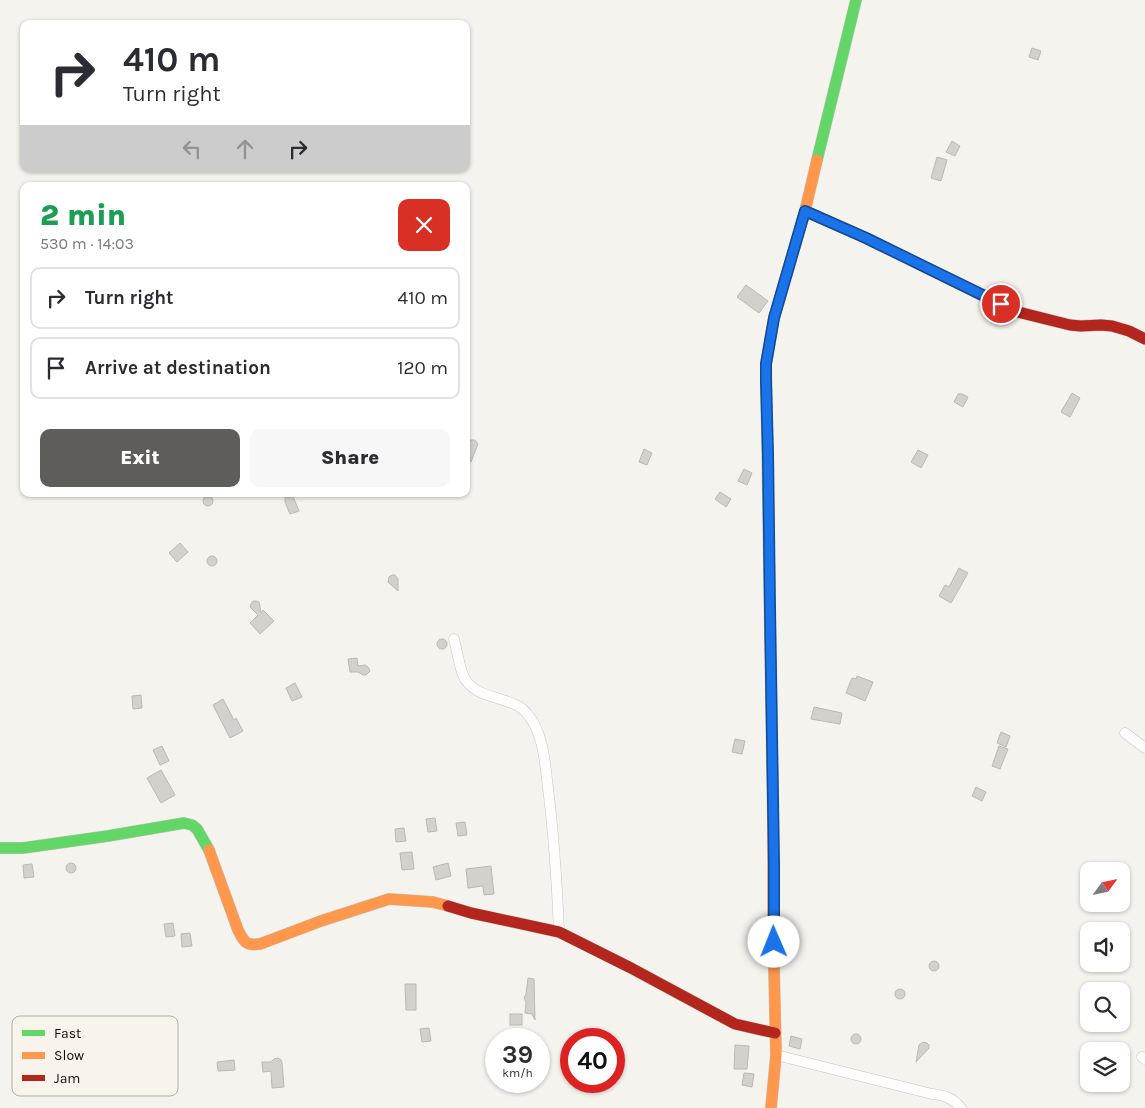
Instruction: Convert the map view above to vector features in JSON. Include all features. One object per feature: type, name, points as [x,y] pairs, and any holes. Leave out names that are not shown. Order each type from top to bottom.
[{"type":"street","points":[[771,1108],[776,1055],[766,364],[774,318],[805,211],[856,0]]},
{"type":"street","points":[[805,211],[866,238],[1014,311],[1081,327],[1102,325],[1118,328],[1145,339]]},
{"type":"street","points":[[454,638],[463,675],[470,686],[489,696],[519,706],[529,716],[539,734],[551,810],[556,862],[559,932]]},
{"type":"street","points":[[1125,733],[1145,748]]},
{"type":"street","points":[[0,848],[23,848],[184,823],[192,825],[197,829],[208,845],[238,930],[247,943],[251,945],[270,942],[321,921],[389,899],[433,902],[471,913],[559,932],[632,968],[735,1024],[775,1033]]},
{"type":"street","points":[[776,1055],[932,1094],[943,1095],[952,1098],[961,1108]]},
{"type":"building","points":[[1032,48],[1041,51],[1038,60],[1029,57]]},
{"type":"building","points":[[952,141],[960,146],[955,156],[946,152]]},
{"type":"building","points":[[937,157],[947,160],[941,181],[931,178]]},
{"type":"building","points":[[746,285],[768,301],[759,313],[737,297]]},
{"type":"building","points":[[1072,393],[1080,398],[1070,417],[1061,412]]},
{"type":"building","points":[[958,394],[968,397],[963,407],[954,402]]},
{"type":"building","points":[[470,440],[475,440],[478,444],[471,462]]},
{"type":"building","points":[[644,449],[652,453],[647,465],[639,462]]},
{"type":"building","points":[[918,450],[928,455],[921,468],[911,462]]},
{"type":"building","points":[[744,469],[752,473],[747,485],[738,481]]},
{"type":"building","points":[[720,492],[731,499],[726,507],[715,499]]},
{"type":"building","points":[[204,497],[212,497],[212,505],[204,505]]},
{"type":"building","points":[[285,497],[293,497],[299,511],[290,514]]},
{"type":"building","points":[[180,543],[188,552],[177,562],[169,553]]},
{"type":"building","points":[[210,556],[214,556],[217,561],[216,565],[210,566],[207,563],[207,559]]},
{"type":"building","points":[[959,568],[968,573],[951,603],[939,596],[945,585],[949,587]]},
{"type":"building","points":[[395,575],[398,579],[398,591],[388,582],[389,577]]},
{"type":"building","points":[[253,601],[259,602],[261,613],[263,610],[274,621],[260,634],[250,623],[258,615],[250,607]]},
{"type":"building","points":[[440,639],[444,639],[447,644],[446,648],[440,649],[437,646],[437,642]]},
{"type":"building","points":[[357,658],[358,666],[365,665],[368,667],[370,671],[366,675],[350,672],[348,659]]},
{"type":"building","points":[[857,676],[873,682],[865,701],[846,693],[852,678],[856,679]]},
{"type":"building","points":[[295,683],[302,697],[292,701],[286,688]]},
{"type":"building","points":[[141,695],[142,708],[133,709],[132,696]]},
{"type":"building","points":[[223,699],[234,720],[236,718],[243,731],[230,738],[213,705]]},
{"type":"building","points":[[814,707],[842,713],[840,724],[811,719]]},
{"type":"building","points":[[1001,732],[1010,736],[1006,747],[997,743]]},
{"type":"building","points":[[735,739],[745,741],[742,754],[732,752]]},
{"type":"building","points":[[162,746],[169,761],[160,765],[153,750]]},
{"type":"building","points":[[999,746],[1008,749],[1000,769],[992,766]]},
{"type":"building","points":[[161,770],[175,795],[161,803],[147,778]]},
{"type":"building","points":[[976,787],[986,792],[982,801],[972,796]]},
{"type":"building","points":[[435,818],[437,831],[428,832],[426,819]]},
{"type":"building","points":[[465,822],[467,835],[458,836],[456,823]]},
{"type":"building","points":[[404,828],[406,841],[396,842],[395,829]]},
{"type":"building","points":[[412,852],[414,869],[402,870],[400,853]]},
{"type":"building","points":[[69,863],[73,863],[76,868],[75,872],[69,873],[66,870],[66,866]]},
{"type":"building","points":[[448,863],[451,876],[436,880],[433,867]]},
{"type":"building","points":[[32,864],[34,877],[24,878],[23,865]]},
{"type":"building","points":[[491,866],[494,894],[484,895],[483,886],[468,888],[466,869]]},
{"type":"building","points":[[173,923],[175,936],[166,937],[164,924]]},
{"type":"building","points":[[190,933],[192,946],[182,947],[181,934]]},
{"type":"building","points":[[934,961],[939,966],[934,971],[929,966]]},
{"type":"building","points":[[528,978],[534,979],[535,1020],[532,1014],[525,1013],[526,1002],[524,998]]},
{"type":"building","points":[[405,984],[416,984],[416,1010],[406,1010]]},
{"type":"building","points":[[900,989],[905,994],[900,999],[895,994]]},
{"type":"building","points":[[510,1014],[522,1014],[522,1025],[510,1025]]},
{"type":"building","points":[[429,1028],[431,1041],[422,1042],[420,1029]]},
{"type":"building","points":[[856,1034],[861,1039],[856,1044],[851,1039]]},
{"type":"building","points":[[791,1036],[802,1039],[800,1049],[789,1046]]},
{"type":"building","points":[[923,1042],[929,1045],[929,1048],[916,1062],[919,1045]]},
{"type":"building","points":[[735,1045],[749,1046],[747,1069],[734,1069]]},
{"type":"building","points":[[278,1058],[282,1063],[284,1087],[272,1088],[271,1071],[263,1072],[262,1062],[271,1062]]},
{"type":"building","points":[[234,1060],[235,1070],[218,1071],[217,1062]]},
{"type":"building","points":[[744,1073],[754,1074],[752,1087],[742,1085]]},
{"type":"traffic: fast","points":[[817,160],[856,0]]},
{"type":"traffic: fast","points":[[767,432],[773,815]]},
{"type":"traffic: fast","points":[[0,848],[23,848],[184,823],[192,825],[197,829],[209,850]]},
{"type":"traffic: slow","points":[[767,432],[766,364],[774,318],[805,211],[817,160]]},
{"type":"traffic: slow","points":[[771,1108],[776,1055],[773,815]]},
{"type":"traffic: slow","points":[[209,850],[238,930],[248,944],[260,944],[321,921],[389,899],[433,902],[448,906]]},
{"type":"traffic: jam","points":[[805,211],[866,238],[1014,311],[1070,325],[1112,326],[1129,331],[1145,339]]},
{"type":"traffic: jam","points":[[448,906],[471,913],[559,932],[735,1024],[775,1033]]},
{"type":"route","points":[[774,942],[766,364],[778,302],[805,211],[866,238],[1001,304]]}]
